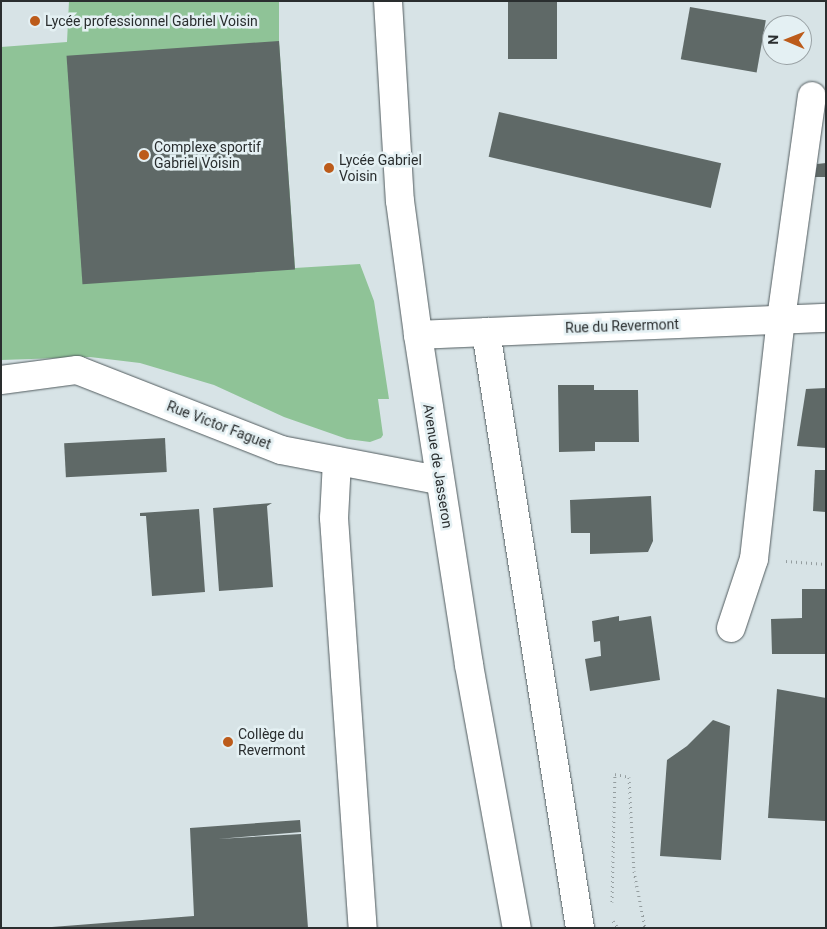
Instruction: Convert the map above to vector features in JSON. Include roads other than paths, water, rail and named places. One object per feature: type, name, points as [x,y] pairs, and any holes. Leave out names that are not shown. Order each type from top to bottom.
[{"type":"street","name":"Avenue de Jasseron","points":[[388,1],[400,201],[418,335],[439,480],[517,928]]},
{"type":"street","points":[[731,628],[754,559],[781,319],[812,96]]},
{"type":"street","name":"Rue du Revermont","points":[[418,335],[826,318]]},
{"type":"street","points":[[486,332],[580,928]]},
{"type":"street","name":"Rue Victor Faguet","points":[[1,380],[77,370],[281,450],[439,480]]},
{"type":"street","points":[[337,461],[334,518],[363,928]]},
{"type":"place","name":"Lycée professionnel Gabriel Voisin","points":[[35,21]]},
{"type":"place","name":"Complexe sportif Gabriel Voisin","points":[[144,155]]},
{"type":"place","name":"Lycée Gabriel Voisin","points":[[329,168]]},
{"type":"place","name":"Collège du Revermont","points":[[228,742]]}]
